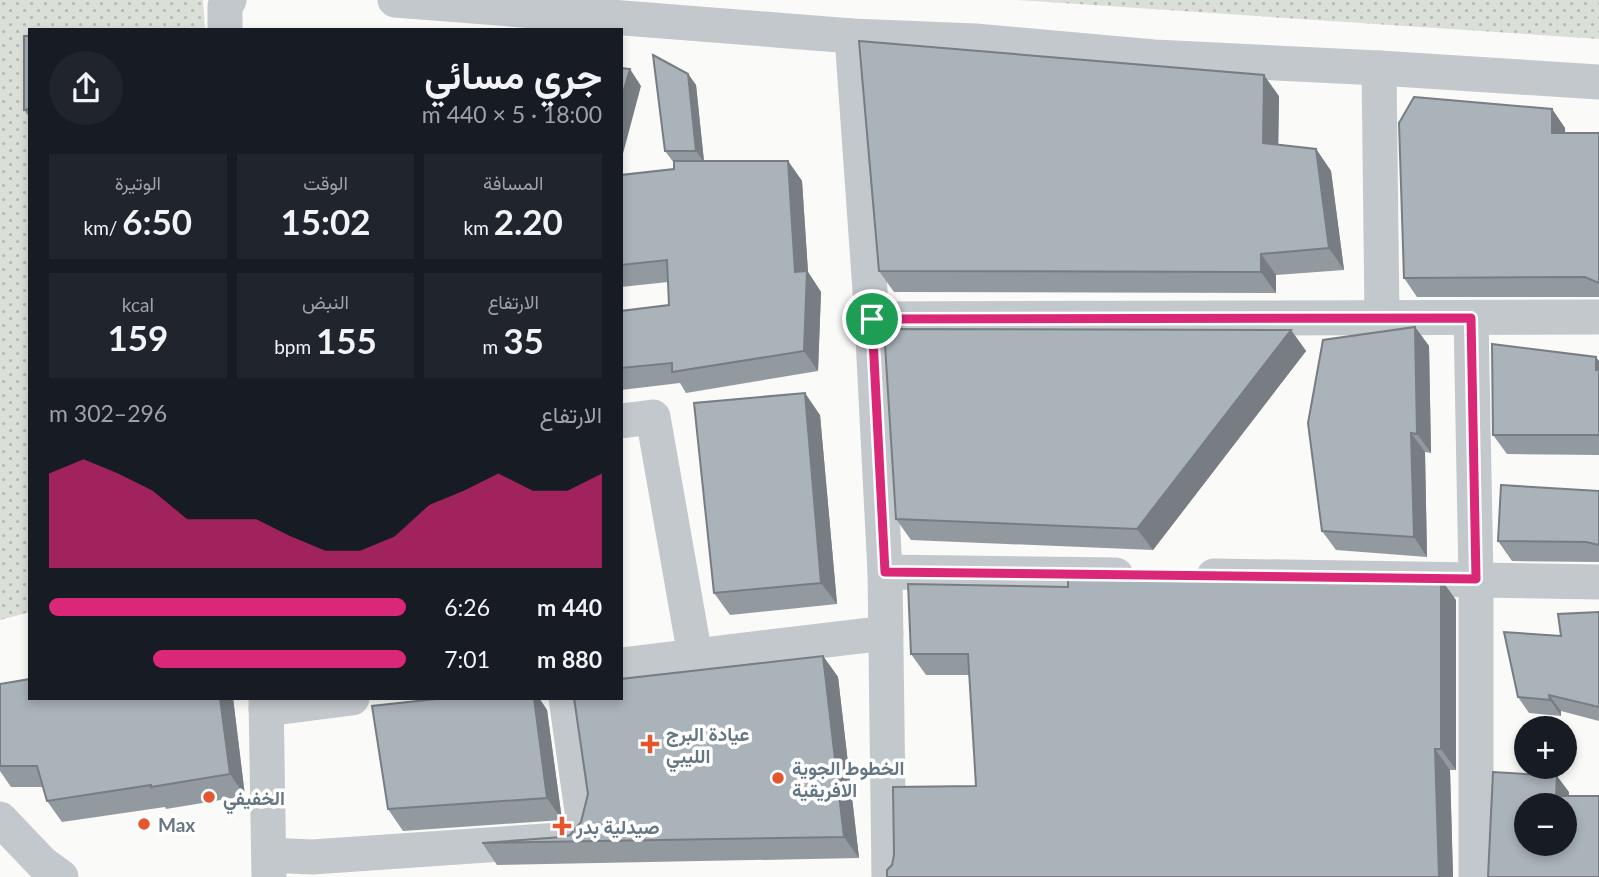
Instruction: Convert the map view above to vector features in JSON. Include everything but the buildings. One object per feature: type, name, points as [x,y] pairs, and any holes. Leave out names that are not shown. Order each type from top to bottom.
[{"type":"street","points":[[225,28],[225,6],[229,0]]},
{"type":"street","points":[[395,0],[504,20],[975,41],[1154,58],[1599,82]]},
{"type":"street","points":[[852,36],[872,319],[885,572],[889,877]]},
{"type":"street","points":[[1378,68],[1382,318]]},
{"type":"street","points":[[872,319],[1599,317]]},
{"type":"street","points":[[1471,318],[1476,579],[1476,877]]},
{"type":"street","points":[[623,421],[653,417],[695,656]]},
{"type":"street","points":[[885,572],[1146,575]]},
{"type":"street","points":[[1187,575],[1599,582]]},
{"type":"street","points":[[623,665],[886,634]]},
{"type":"street","points":[[323,700],[266,704],[269,866],[312,857],[575,839],[580,832],[583,818],[566,700]]},
{"type":"street","points":[[0,819],[43,864],[61,877]]},
{"type":"shaded area","points":[[0,0],[203,0],[205,28],[28,28],[28,613],[0,620]]},
{"type":"shaded area","points":[[1018,0],[1599,0],[1599,39]]},
{"type":"place","name":"عيادة البرج الليبي","points":[[650,744]]},
{"type":"place","name":"الخطوط الجوية الافريقية","points":[[778,778]]},
{"type":"place","name":"الخفيفي","points":[[209,797]]},
{"type":"place","name":"Max","points":[[144,824]]},
{"type":"place","name":"صيدلية بدر","points":[[562,826]]},
{"type":"route","points":[[1471,318],[1476,579],[885,572],[872,319],[1471,318]]}]
